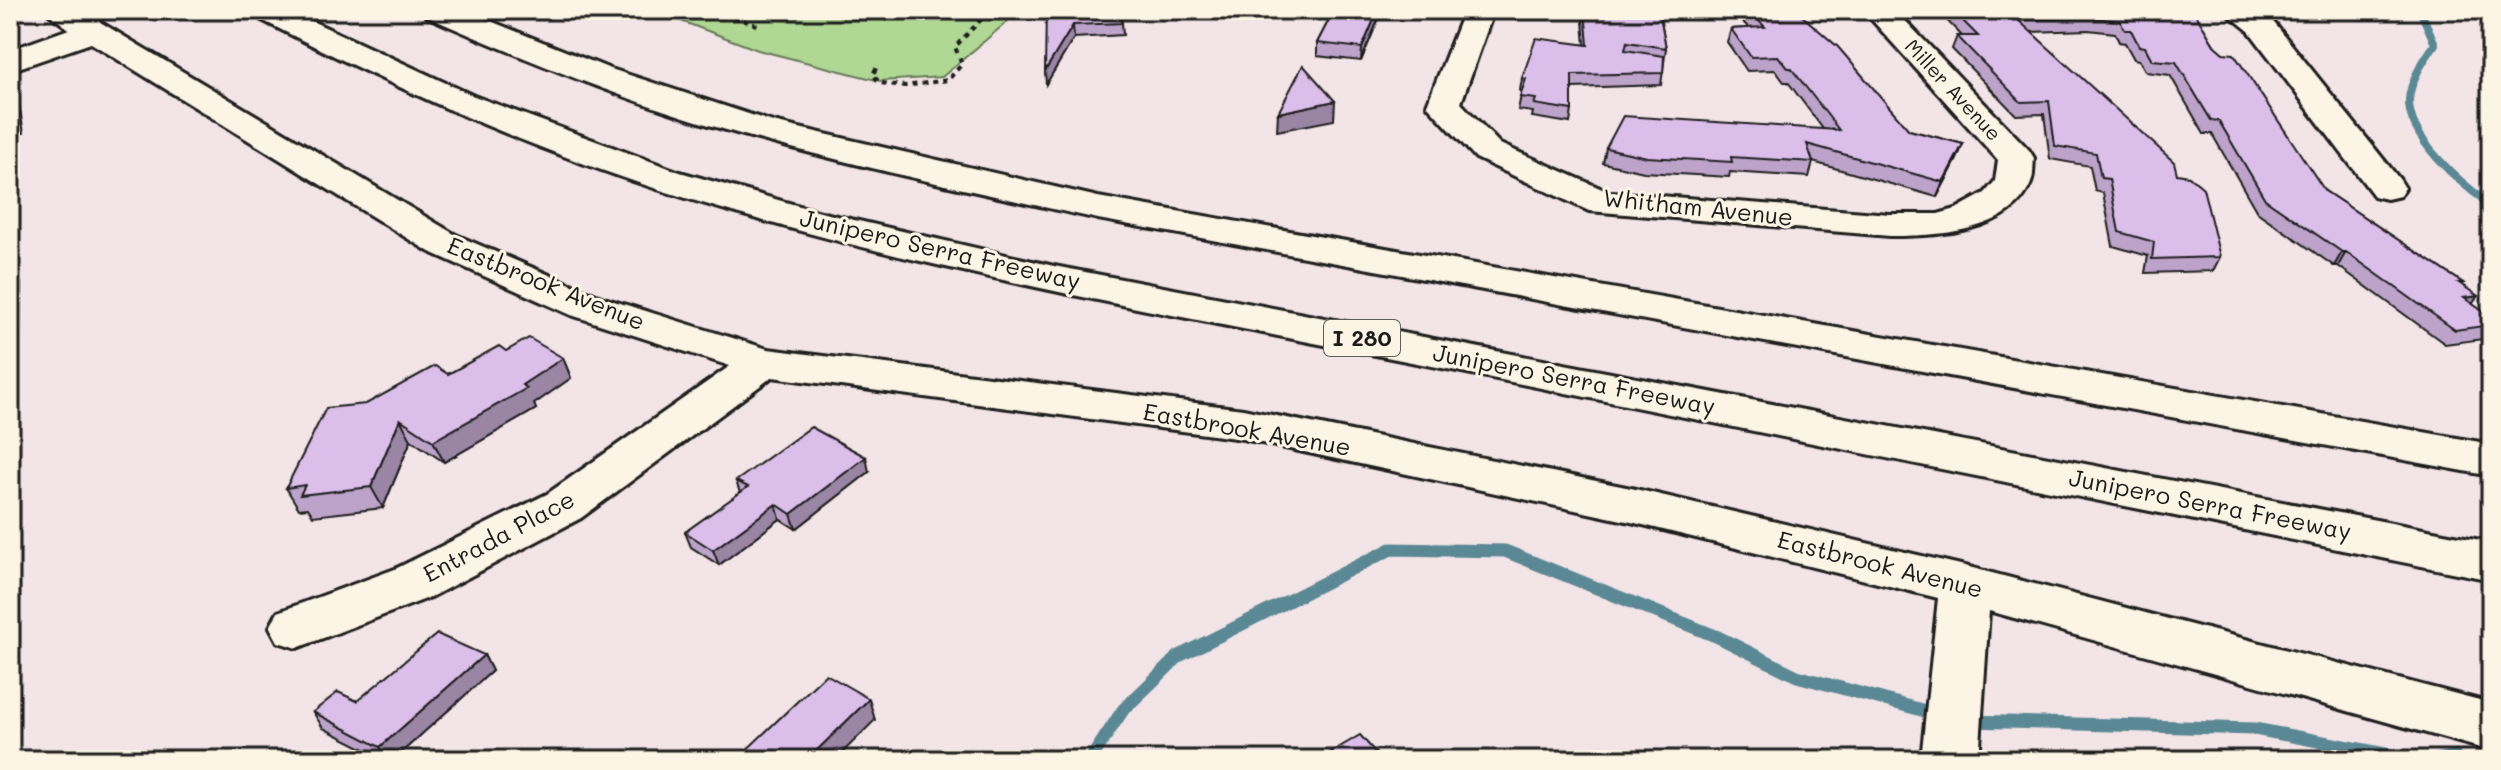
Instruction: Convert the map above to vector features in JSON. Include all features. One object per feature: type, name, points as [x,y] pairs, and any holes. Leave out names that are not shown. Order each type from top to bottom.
[{"type":"main road","name":"Junipero Serra Freeway","points":[[265,10],[413,82],[533,132],[668,180],[849,232],[1054,278],[2491,561]]},
{"type":"main road","points":[[437,10],[513,43],[629,86],[759,128],[919,169],[1098,208],[2491,460]]},
{"type":"main road","name":"Whitham Avenue","points":[[1479,10],[1444,105],[1488,151],[1602,203],[1890,225],[1938,225]]},
{"type":"main road","name":"Miller Avenue","points":[[1878,10],[2016,158],[2013,183],[1998,201],[1969,217],[1938,225]]},
{"type":"main road","points":[[2238,10],[2260,25],[2387,188]]},
{"type":"main road","points":[[10,61],[76,21]]},
{"type":"main road","name":"Eastbrook Avenue","points":[[76,21],[442,243],[586,306],[764,362],[1243,424],[1631,505],[1965,585],[2491,727]]},
{"type":"main road","name":"Entrada Place","points":[[297,627],[413,583],[564,506],[764,362]]},
{"type":"main road","points":[[1950,760],[1965,585]]},
{"type":"path","points":[[715,10],[759,26]]},
{"type":"path","points":[[876,68],[873,75],[880,83],[905,86],[948,80],[962,64],[955,47],[990,10]]},
{"type":"green space","points":[[652,10],[1010,10],[1007,22],[942,77],[880,81],[758,50]]},
{"type":"building","points":[[1046,10],[1121,10],[1122,23],[1073,25],[1045,71]]},
{"type":"building","points":[[1334,10],[1378,10],[1362,48],[1317,43]]},
{"type":"building","points":[[1585,10],[1659,10],[1666,48],[1627,42],[1625,50],[1664,56],[1663,73],[1572,75],[1572,110],[1534,104],[1536,99],[1520,97],[1526,79],[1522,78],[1536,38],[1588,45]]},
{"type":"building","points":[[1748,10],[1792,10],[1800,14],[1838,47],[1909,130],[1963,144],[1943,182],[1807,144],[1813,162],[1731,157],[1732,162],[1647,157],[1606,148],[1623,116],[1839,130],[1778,56],[1751,57],[1731,29],[1765,27]]},
{"type":"building","points":[[1952,10],[2193,10],[2214,45],[2223,53],[2234,54],[2325,191],[2463,283],[2459,283],[2478,296],[2464,298],[2491,317],[2491,325],[2455,330],[2265,199],[2219,121],[2211,120],[2176,62],[2152,60],[2145,47],[2139,46],[2131,30],[2125,30],[2120,21],[2093,18],[2018,20],[2174,162],[2177,174],[2189,176],[2203,188],[2220,257],[2152,259],[2154,242],[2119,232],[2109,179],[2101,178],[2096,153],[2055,146],[2049,101],[2021,102],[1957,36],[1978,36]]},
{"type":"building","points":[[1303,65],[1335,101],[1278,113]]},
{"type":"building","points":[[10,95],[14,116],[10,117]]},
{"type":"building","points":[[529,338],[563,358],[522,385],[527,388],[433,441],[400,419],[371,487],[300,495],[305,485],[286,488],[326,408],[366,404],[435,366],[448,374],[499,346],[506,351]]},
{"type":"building","points":[[811,427],[866,457],[791,514],[776,504],[713,550],[685,532],[748,487],[736,481]]},
{"type":"building","points":[[437,634],[484,655],[380,747],[313,712],[338,692],[357,701]]},
{"type":"building","points":[[826,674],[869,699],[807,760],[736,760]]},
{"type":"building","points":[[1360,735],[1382,760],[1318,760]]},
{"type":"waterway","points":[[2420,10],[2435,44],[2412,85],[2409,100],[2411,114],[2417,129],[2437,158],[2487,202]]},
{"type":"waterway","points":[[2484,200],[2491,205]]},
{"type":"waterway","points":[[1090,760],[1123,710],[1179,656],[1391,549],[1505,551],[1718,637],[1797,676],[1940,715]]},
{"type":"waterway","points":[[1969,721],[2255,729],[2417,760]]},
{"type":"waterway","points":[[2436,760],[2455,756]]}]
